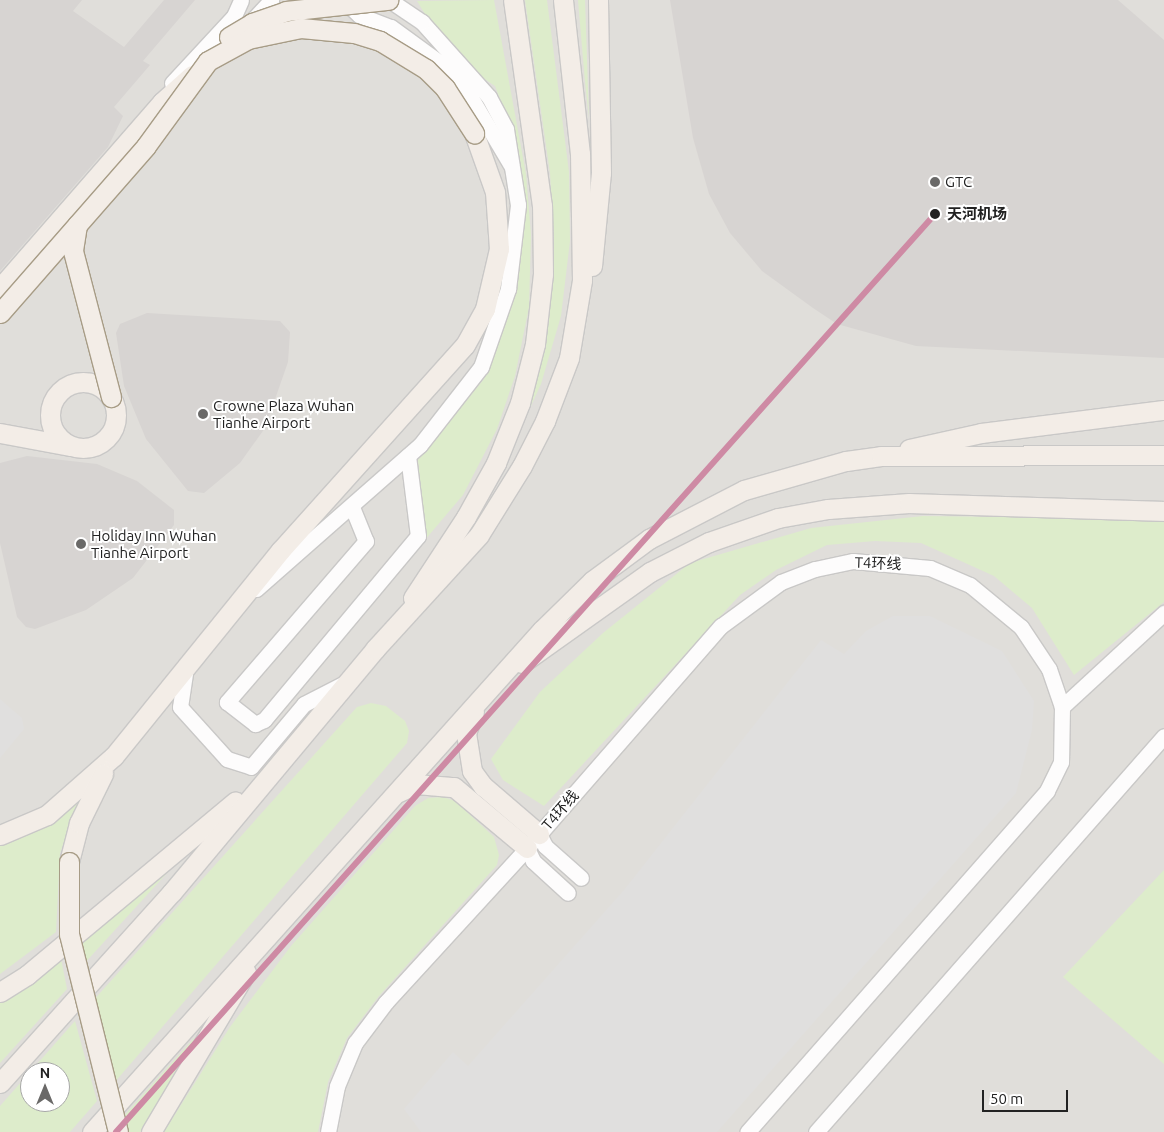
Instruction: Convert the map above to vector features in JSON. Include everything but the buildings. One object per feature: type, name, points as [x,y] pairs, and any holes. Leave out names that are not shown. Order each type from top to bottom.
[{"type":"main road","points":[[0,288],[162,102],[208,61],[234,33],[268,16],[388,0]]},
{"type":"main road","points":[[396,625],[466,517],[496,463],[520,403],[535,344],[544,274],[542,206],[513,0]]},
{"type":"main road","points":[[0,1083],[172,892],[267,776],[396,625],[439,582],[502,503],[559,389],[593,262],[599,212],[598,0]]},
{"type":"main road","points":[[563,6],[582,192],[578,320]]},
{"type":"main road","points":[[0,314],[146,146],[208,61],[248,38],[300,28],[354,33],[380,41],[426,69],[445,88],[470,125],[490,174],[498,210],[499,249],[492,290],[477,327],[450,365],[332,495],[232,610],[114,756],[90,797],[69,862],[69,934],[118,1132]]},
{"type":"main road","points":[[0,433],[71,446],[92,447],[109,436],[116,417],[74,251],[77,225]]},
{"type":"main road","points":[[71,446],[52,428],[49,415],[56,396],[66,386],[80,382],[94,384],[111,397]]},
{"type":"main road","points":[[92,1132],[498,679],[592,581],[680,520],[778,478],[981,433],[1164,410]]},
{"type":"main road","points":[[881,456],[1164,455]]},
{"type":"main road","points":[[498,679],[650,572],[709,542],[778,518],[828,509],[908,503],[1164,511]]},
{"type":"main road","points":[[477,703],[466,733],[472,772],[533,841]]},
{"type":"main road","points":[[0,835],[26,826],[60,804],[114,756]]},
{"type":"main road","points":[[0,992],[27,975],[267,776]]},
{"type":"main road","points":[[397,792],[416,784],[454,787],[533,841]]},
{"type":"main road","points":[[150,1132],[264,942]]},
{"type":"street","points":[[234,16],[241,0]]},
{"type":"street","points":[[126,134],[250,0]]},
{"type":"street","points":[[0,314],[271,0]]},
{"type":"street","points":[[343,0],[359,15],[391,27],[446,68],[464,86],[512,166]]},
{"type":"street","points":[[232,610],[352,507],[408,456],[481,367],[508,289],[518,205],[506,129],[489,97],[422,22],[388,0]]},
{"type":"street","points":[[352,507],[366,541],[227,702],[256,724],[264,720],[418,536],[408,456]]},
{"type":"street","name":"T4环线","points":[[328,1132],[337,1086],[355,1043],[386,1002],[533,841],[721,626],[781,582],[815,569],[853,561],[887,561],[930,568],[970,585],[1021,627],[1049,669],[1062,707],[1061,762],[1047,791],[877,980],[747,1132]]},
{"type":"street","points":[[1062,707],[1164,613]]},
{"type":"street","points":[[186,667],[180,707],[227,759],[250,768],[304,704],[348,681]]},
{"type":"street","points":[[816,1132],[1164,736]]},
{"type":"street","points":[[568,893],[533,861],[533,841],[545,846],[582,878]]},
{"type":"shaded area","points":[[0,0],[1164,0],[1164,1132],[0,1132]]},
{"type":"shaded area","points":[[893,616],[930,616],[1002,651],[1034,701],[1032,730],[1016,793],[717,1132],[421,1132],[404,1109],[453,1052],[468,1066],[624,890],[821,640],[844,654],[866,631]]},
{"type":"shaded area","points":[[0,699],[22,718],[24,729],[0,758]]},
{"type":"green space","points":[[494,0],[526,174],[531,235],[529,307],[515,376],[497,429],[463,495],[424,541],[418,460],[484,379],[514,291],[526,200],[515,139],[495,86],[474,72],[428,19],[417,1]]},
{"type":"green space","points":[[525,0],[547,0],[569,172],[570,241],[561,316],[541,384],[510,452],[536,381],[549,313],[554,241],[550,173]]},
{"type":"green space","points":[[578,0],[585,0],[589,118],[585,82]]},
{"type":"green space","points":[[923,516],[1164,519],[1164,602],[1074,675],[1032,608],[994,576],[921,543],[875,541],[827,545],[776,570],[740,595],[544,806],[503,780],[491,759],[540,692],[603,633],[690,563],[811,528]]},
{"type":"green space","points":[[371,703],[386,706],[405,721],[409,731],[407,743],[114,1083],[91,1003],[357,707]]},
{"type":"green space","points":[[80,796],[60,853],[56,932],[0,974],[0,841]]},
{"type":"green space","points":[[443,797],[455,801],[494,837],[499,855],[497,865],[379,996],[347,1038],[328,1082],[318,1132],[164,1132],[230,1027],[291,946],[415,806],[428,798]]},
{"type":"green space","points":[[165,870],[168,872],[82,966],[79,946]]},
{"type":"green space","points":[[1164,870],[1164,1064],[1063,977]]},
{"type":"green space","points":[[61,959],[67,989],[0,1063],[0,1003]]},
{"type":"green space","points":[[75,1021],[97,1101],[70,1132],[0,1132],[0,1106],[20,1083],[20,1112],[70,1112],[70,1062],[39,1062]]},
{"type":"green space","points":[[196,1036],[140,1132],[125,1132],[122,1118]]},
{"type":"transit line","points":[[116,1132],[935,214]]},
{"type":"place","name":"GTC","points":[[935,182]]},
{"type":"place","name":"天河机场","points":[[935,214]]},
{"type":"place","name":"Crowne Plaza Wuhan Tianhe Airport","points":[[203,414]]},
{"type":"place","name":"Holiday Inn Wuhan Tianhe Airport","points":[[81,544]]}]
